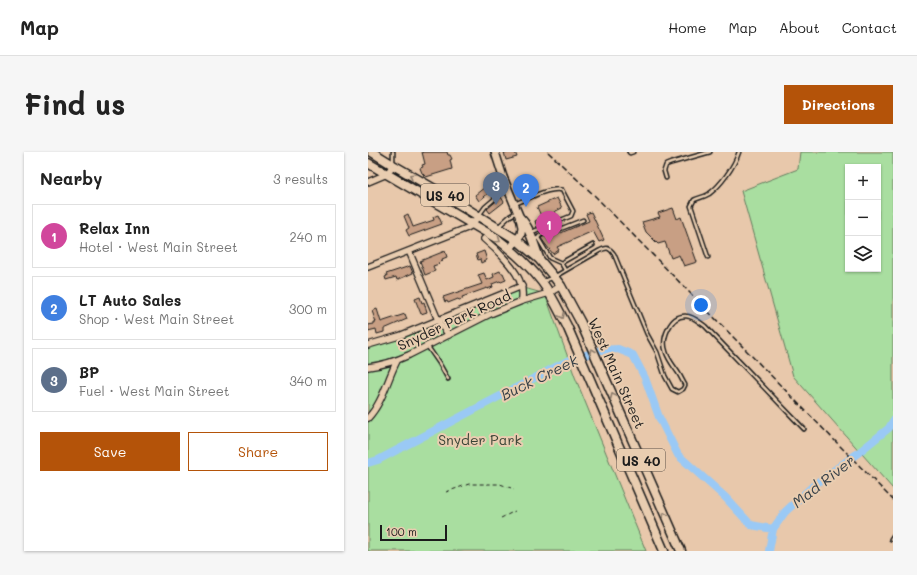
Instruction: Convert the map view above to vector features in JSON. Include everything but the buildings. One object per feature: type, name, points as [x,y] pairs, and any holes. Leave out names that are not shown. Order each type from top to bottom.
[{"type":"main road","name":"US 40","points":[[372,152],[517,240]]},
{"type":"main road","name":"US 40","points":[[368,163],[496,238],[510,249]]},
{"type":"main road","points":[[519,215],[533,237],[539,259]]},
{"type":"main road","name":"West Main Street","points":[[517,240],[539,259],[561,286],[584,332],[681,551]]},
{"type":"main road","name":"West Main Street","points":[[510,249],[542,282],[567,326],[664,551]]},
{"type":"street","points":[[495,152],[507,188],[519,215],[522,227],[521,234],[510,249]]},
{"type":"street","points":[[368,182],[387,174],[393,165]]},
{"type":"street","points":[[368,267],[467,228],[472,225],[478,216]]},
{"type":"street","points":[[484,239],[505,259],[516,274],[522,286],[522,302]]},
{"type":"street","points":[[409,251],[438,320],[449,335]]},
{"type":"street","points":[[368,345],[398,336],[522,286]]},
{"type":"street","name":"Snyder Park Road","points":[[368,367],[379,366],[397,361],[490,314],[549,293],[561,286]]},
{"type":"street","name":"Snyder Park Road","points":[[368,418],[381,399],[397,361]]},
{"type":"lane","points":[[393,152],[393,165]]},
{"type":"lane","points":[[629,152],[633,152]]},
{"type":"lane","points":[[666,178],[664,171],[666,165],[710,152]]},
{"type":"lane","points":[[708,257],[691,206],[694,200],[708,194],[725,178],[739,152]]},
{"type":"lane","points":[[478,216],[485,207],[507,188]]},
{"type":"lane","points":[[514,204],[545,192],[562,190],[573,212],[571,216],[533,237]]},
{"type":"lane","points":[[497,228],[510,216],[519,215]]},
{"type":"lane","points":[[533,237],[555,231],[583,220]]},
{"type":"lane","points":[[533,237],[550,258],[561,262],[565,270]]},
{"type":"lane","points":[[561,262],[593,245]]},
{"type":"lane","points":[[542,282],[554,277],[600,250],[605,248],[610,249],[614,254],[647,334],[657,352],[665,376],[672,389],[678,392],[683,389],[685,384],[666,354],[666,333],[674,320],[682,316],[691,317],[705,326],[804,429]]},
{"type":"lane","points":[[427,346],[448,379]]},
{"type":"path","points":[[446,492],[469,484],[500,484],[514,489]]},
{"type":"path","points":[[501,518],[515,510]]},
{"type":"green space","points":[[800,152],[893,152],[893,489],[793,376],[741,191],[798,169]]},
{"type":"green space","name":"Snyder Park","points":[[521,287],[545,294],[575,377],[646,551],[368,551],[368,343],[399,336]]},
{"type":"waterway","name":"Buck Creek","points":[[368,463],[378,460],[567,361],[601,350],[618,349],[633,355],[645,378],[659,417],[678,455],[725,497],[751,525],[773,529]]},
{"type":"waterway","name":"Mad River","points":[[769,551],[773,529],[785,512],[814,485],[889,428],[893,421]]},
{"type":"railway","points":[[548,152],[594,195],[893,500]]},
{"type":"place","name":"BP","points":[[496,205]]},
{"type":"place","name":"LT Auto Sales","points":[[526,207]]},
{"type":"place","name":"Relax Inn","points":[[549,244]]}]
